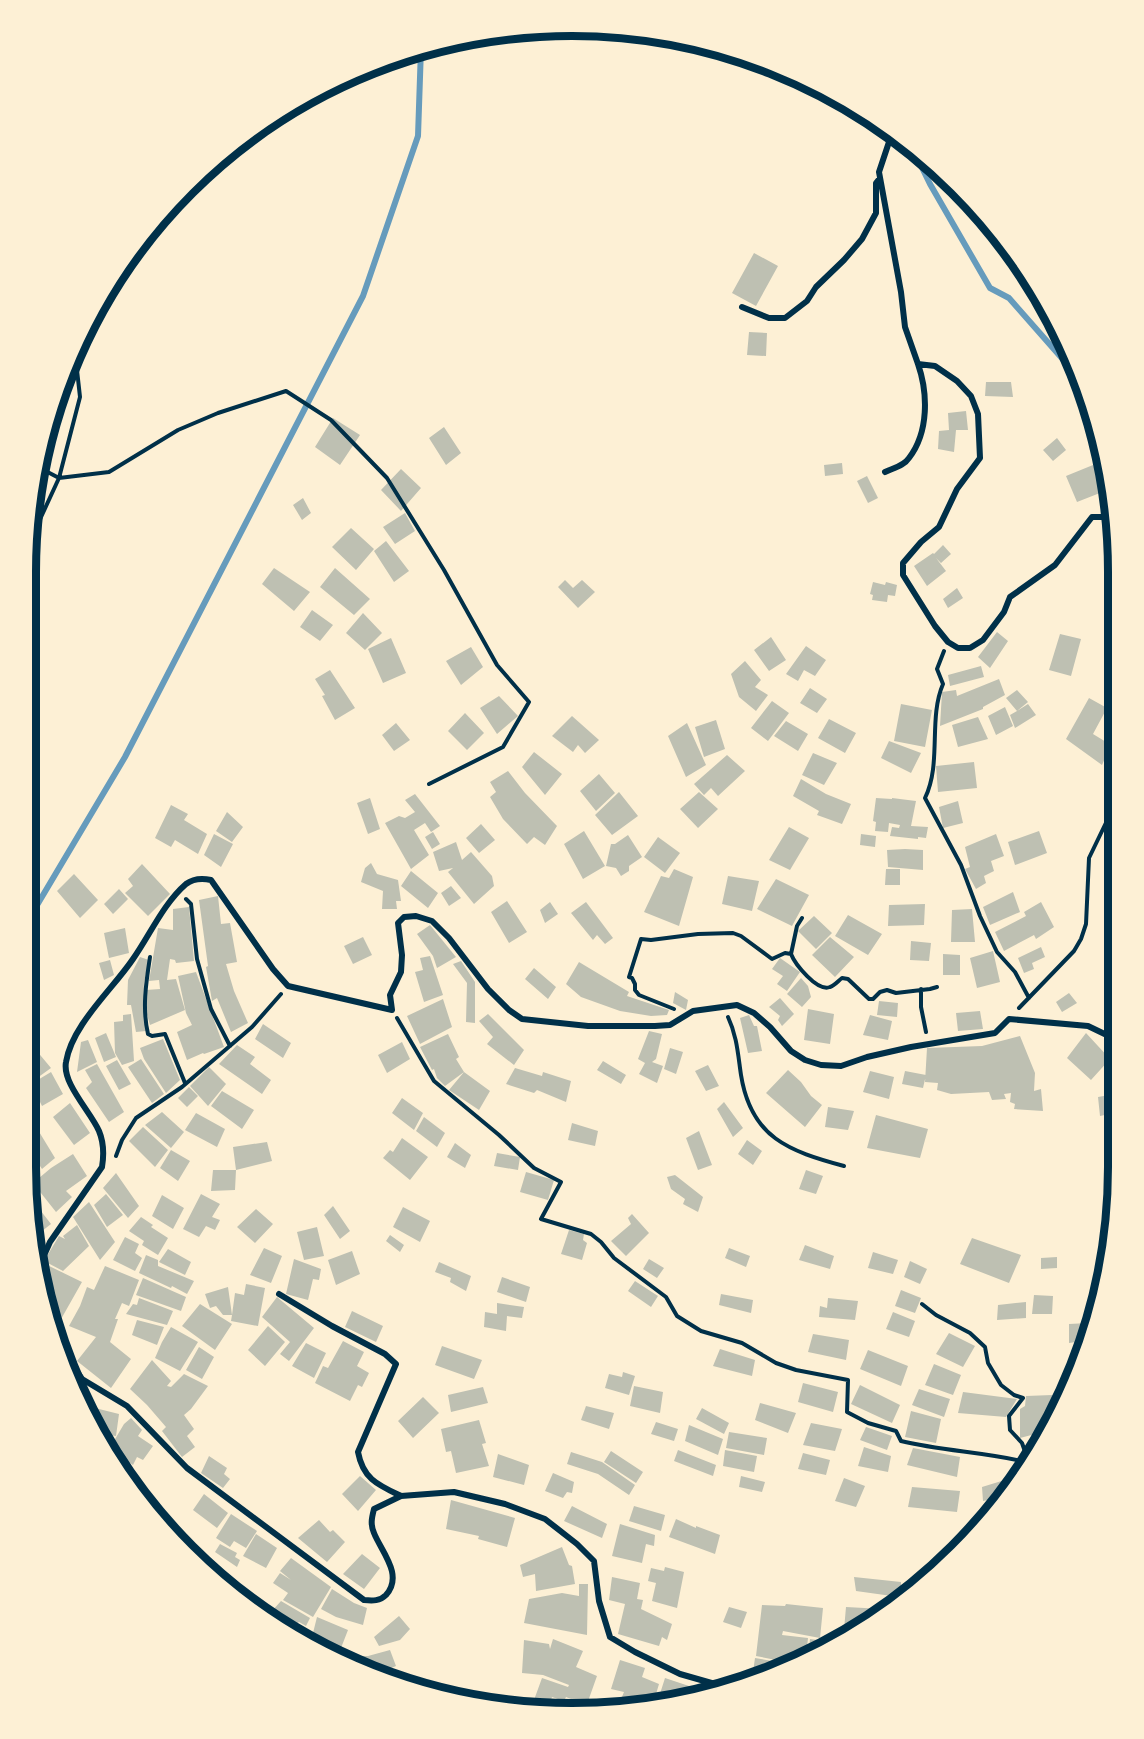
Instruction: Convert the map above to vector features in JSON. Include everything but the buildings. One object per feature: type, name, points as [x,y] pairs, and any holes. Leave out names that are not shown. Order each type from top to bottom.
[{"type":"street","points":[[885,472],[909,459],[922,432],[925,413],[921,373],[904,327],[901,292],[879,172],[889,141]]},
{"type":"street","points":[[742,307],[769,318],[785,318],[807,301],[816,287],[862,240],[876,213],[876,183],[880,178]]},
{"type":"street","points":[[918,364],[935,366],[957,381],[971,396],[978,414],[980,458],[957,489],[939,527],[910,553],[903,564],[903,575],[921,606],[948,642],[958,648],[970,648],[983,640],[1004,612],[1010,597],[1055,565],[1092,517],[1105,517]]},
{"type":"street","points":[[44,1256],[50,1242],[102,1167],[104,1152],[100,1132],[69,1083],[65,1063],[77,1033],[133,960],[180,891],[187,883],[199,878],[211,880],[255,945],[288,986],[392,1010],[390,995],[401,972],[402,956],[398,924],[404,917],[416,916],[432,921],[449,938],[488,989],[509,1010],[522,1019],[588,1026],[655,1026],[670,1025],[693,1011],[722,1005],[737,1005],[754,1013],[770,1027],[790,1051],[805,1060],[821,1065],[841,1066],[867,1057],[929,1043],[995,1033],[1009,1019],[1089,1026],[1108,1036]]},
{"type":"street","points":[[279,1294],[385,1354],[396,1364],[358,1452],[360,1463],[367,1476],[382,1487],[401,1496]]},
{"type":"street","points":[[77,1371],[82,1379],[127,1406],[187,1468],[364,1600],[374,1602],[384,1597],[390,1590],[393,1578],[384,1551],[373,1532],[371,1519],[374,1509],[401,1496],[454,1492],[505,1504],[545,1519],[577,1544],[594,1561],[599,1601],[610,1636],[635,1652],[680,1674],[715,1684]]},
{"type":"path","points":[[39,522],[59,478],[80,397],[77,368]]},
{"type":"path","points":[[45,471],[59,478],[109,472],[178,430],[218,413],[285,391],[331,420],[387,478],[444,570],[497,665],[529,702],[503,747],[429,784]]},
{"type":"path","points":[[948,642],[937,669],[943,684],[937,702],[931,786],[925,798],[961,865],[980,916],[997,952],[1015,972],[1029,998]]},
{"type":"path","points":[[1009,1019],[1074,951],[1081,939],[1086,924],[1089,858],[1108,819]]},
{"type":"path","points":[[180,891],[191,904],[197,959],[211,1009],[230,1046]]},
{"type":"path","points":[[791,954],[797,926],[802,918]]},
{"type":"path","points":[[152,930],[144,1007],[148,1034],[153,1036],[165,1034],[186,1083]]},
{"type":"path","points":[[686,1015],[639,995],[635,990],[635,984],[629,977],[641,939],[733,933],[741,936],[772,959],[785,953],[791,954],[812,983],[826,988],[842,978],[848,979],[867,997],[873,999],[880,992],[887,990],[896,993],[937,987]]},
{"type":"path","points":[[104,1152],[110,1162],[116,1156],[122,1140],[136,1118],[186,1083],[252,1028],[288,986]]},
{"type":"path","points":[[921,989],[921,1007],[929,1043]]},
{"type":"path","points":[[722,1005],[735,1031],[742,1078],[758,1122],[784,1146],[844,1166]]},
{"type":"path","points":[[392,1010],[434,1081],[499,1135],[534,1168],[561,1182],[542,1219],[591,1234],[614,1258],[666,1297],[677,1316],[701,1331],[742,1343],[776,1363],[796,1370],[848,1380],[847,1412],[868,1423],[896,1431],[901,1441],[930,1448],[992,1454],[1021,1460]]},
{"type":"path","points":[[922,1304],[936,1316],[970,1333],[985,1347],[988,1363],[1001,1385],[1014,1395],[1023,1398],[1009,1416],[1010,1430],[1022,1443],[1025,1453]]},
{"type":"waterway","points":[[36,907],[125,757],[363,296],[418,136],[421,58]]},
{"type":"waterway","points":[[921,166],[990,288],[1009,298],[1064,361]]}]
